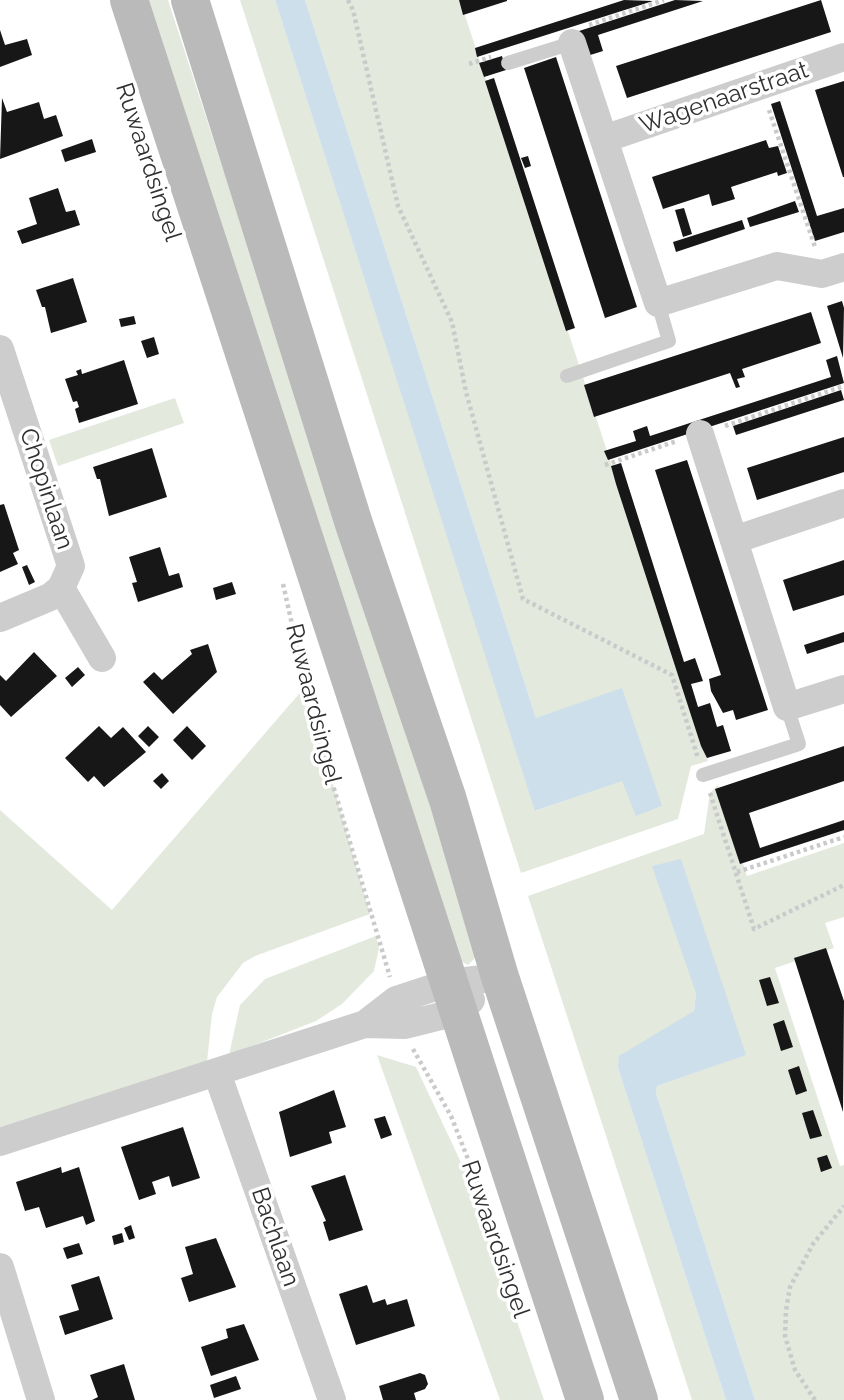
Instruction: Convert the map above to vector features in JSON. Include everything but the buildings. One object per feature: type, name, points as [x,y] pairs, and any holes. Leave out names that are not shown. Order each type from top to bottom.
[{"type":"main road","name":"Ruwaardsingel","points":[[129,0],[585,1400]]},
{"type":"main road","points":[[190,0],[355,524],[448,800],[500,977],[639,1400]]},
{"type":"street","points":[[572,43],[657,303],[777,266],[834,270]]},
{"type":"street","name":"Wagenaarstraat","points":[[604,139],[844,57]]},
{"type":"street","name":"Chopinlaan","points":[[0,349],[71,566],[61,588],[50,597],[0,618]]},
{"type":"street","points":[[700,434],[788,707],[844,689]]},
{"type":"street","points":[[734,540],[844,503]]},
{"type":"street","name":"Chopinlaan","points":[[61,588],[102,658]]},
{"type":"street","points":[[0,1142],[453,998],[500,977]]},
{"type":"street","name":"Bachlaan","points":[[217,1073],[332,1400]]},
{"type":"street","points":[[0,1267],[41,1400]]},
{"type":"lane","points":[[508,63],[572,43]]},
{"type":"lane","points":[[567,376],[669,341],[657,303]]},
{"type":"lane","points":[[703,775],[799,744],[788,707]]},
{"type":"path","points":[[348,0],[353,10],[398,206],[452,321],[466,392],[523,598],[671,675],[754,929],[844,885]]},
{"type":"path","points":[[761,86],[834,270]]},
{"type":"path","name":"Ruwaardsingel","points":[[283,581],[313,718],[401,1013],[416,1057],[451,1116],[485,1205]]},
{"type":"path","points":[[737,872],[844,837]]},
{"type":"path","points":[[815,1400],[795,1370],[785,1336],[786,1311],[790,1287],[813,1244],[844,1206]]},
{"type":"shaded area","points":[[146,0],[168,0],[473,938],[475,958],[468,965],[457,959]]},
{"type":"shaded area","points":[[240,0],[275,0],[536,811],[623,780],[636,815],[662,806],[536,718],[305,0],[460,0],[708,761],[691,766],[678,819],[521,873]]},
{"type":"shaded area","points":[[175,398],[184,423],[58,466],[49,440]]},
{"type":"shaded area","points":[[305,687],[370,914],[255,956],[243,963],[217,997],[212,1014],[207,1062],[0,1130],[0,810],[112,910]]},
{"type":"shaded area","points":[[718,785],[747,876],[844,843],[844,917],[825,923],[834,948],[775,968],[840,1166],[844,1165],[844,1400],[755,1400],[656,1093],[657,1086],[745,1055],[696,993],[694,1011],[618,1068],[726,1400],[692,1400],[528,896],[704,834],[710,793]]},
{"type":"shaded area","points":[[376,936],[379,948],[374,971],[342,1004],[316,1021],[229,1055],[240,1005],[265,979]]},
{"type":"shaded area","points":[[377,1055],[416,1067],[466,1173],[544,1400],[500,1400]]},
{"type":"water","points":[[275,0],[305,0],[536,718],[622,688],[662,806],[636,816],[622,781],[535,811]]},
{"type":"water","points":[[681,859],[746,1055],[657,1086],[656,1093],[755,1400],[726,1400],[618,1068],[619,1056],[694,1011],[696,993],[652,866]]}]
